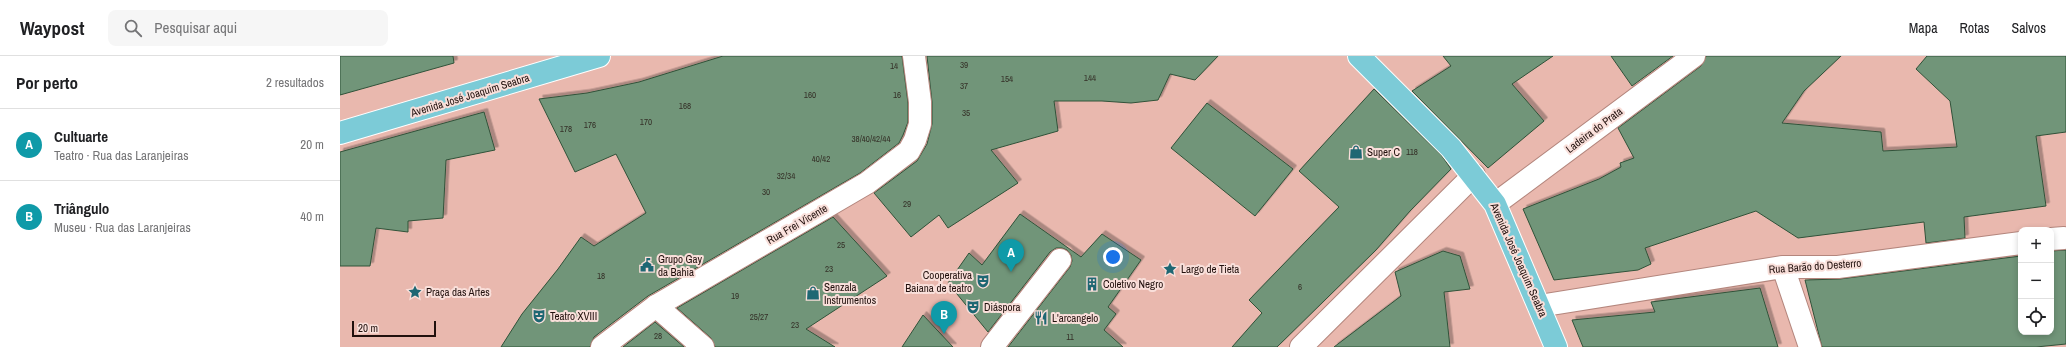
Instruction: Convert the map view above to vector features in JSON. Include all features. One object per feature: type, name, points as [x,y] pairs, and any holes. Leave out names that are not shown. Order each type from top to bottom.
[{"type":"main road","name":"Avenida José Joaquim Seabra","points":[[340,133],[599,56]]},
{"type":"main road","name":"Avenida José Joaquim Seabra","points":[[1359,56],[1451,148],[1474,175],[1495,204],[1556,347]]},
{"type":"street","name":"Rua Frei Vicente","points":[[602,347],[656,306],[867,183],[909,151],[916,140],[920,124],[920,102],[914,56]]},
{"type":"street","name":"Ladeira do Prata","points":[[1495,204],[1694,56]]},
{"type":"street","points":[[1301,347],[1474,175]]},
{"type":"street","name":"Rua Barão do Desterro","points":[[1539,306],[1783,266],[1838,267],[2018,243]]},
{"type":"street","points":[[992,347],[1060,260]]},
{"type":"street","points":[[1783,266],[1810,347]]},
{"type":"street","points":[[656,306],[703,347]]},
{"type":"building","points":[[340,56],[453,56],[454,63],[340,95]]},
{"type":"building","points":[[723,56],[902,56],[908,103],[908,122],[903,135],[899,143],[860,173],[648,296],[594,337],[590,347],[501,347],[522,314],[558,269],[581,237],[594,246],[646,213],[616,154],[575,172],[539,99],[587,93],[639,82]]},
{"type":"building","points":[[927,56],[1218,56],[1195,80],[1170,74],[1158,100],[1131,103],[1102,101],[1054,101],[1058,131],[991,150],[1018,183],[948,228],[939,215],[911,237],[874,193],[917,161],[927,144],[932,124],[932,102]]},
{"type":"building","points":[[1443,56],[1553,56],[1512,84],[1544,121],[1488,168],[1412,91],[1451,66]]},
{"type":"building","points":[[1611,56],[1673,56],[1632,86]]},
{"type":"building","points":[[1706,56],[1841,56],[1804,91],[1782,123],[1881,132],[1883,151],[1957,147],[1950,101],[1916,69],[1927,56],[2066,56],[2066,132],[2036,136],[2046,206],[1964,217],[1965,238],[1926,243],[1924,222],[1798,238],[1756,211],[1645,248],[1651,264],[1638,270],[1554,280],[1523,209],[1599,179],[1621,167],[1620,163],[1634,158],[1618,128],[1701,66]]},
{"type":"building","points":[[1374,89],[1442,156],[1451,169],[1410,211],[1376,250],[1277,347],[1232,347],[1262,313],[1249,300],[1339,207],[1299,171]]},
{"type":"building","points":[[1207,103],[1293,169],[1255,216],[1171,148]]},
{"type":"building","points":[[484,112],[495,150],[446,160],[443,218],[408,221],[408,232],[376,228],[370,266],[340,266],[340,152]]},
{"type":"building","points":[[1020,214],[1081,257],[1102,234],[1141,260],[1108,307],[1116,314],[1104,330],[1123,347],[1008,347],[1070,267],[1072,261],[1071,255],[1067,250],[1062,248],[1056,248],[1050,252],[988,332],[948,283],[969,253],[982,265]]},
{"type":"building","points":[[833,217],[887,276],[806,329],[835,347],[715,347],[711,338],[677,308]]},
{"type":"building","points":[[2066,250],[2066,344],[2036,347],[1822,347],[1805,280],[1840,279],[2018,256],[2018,335],[2054,335],[2054,251]]},
{"type":"building","points":[[1443,251],[1460,256],[1470,289],[1444,292],[1450,347],[1334,347],[1401,296],[1395,272]]},
{"type":"building","points":[[1760,288],[1778,347],[1583,347],[1572,320],[1655,312],[1651,302]]},
{"type":"building","points":[[923,315],[953,347],[902,347]]},
{"type":"building","points":[[655,322],[684,347],[623,347]]},
{"type":"place","name":"Super C","points":[[1356,152]]},
{"type":"place","name":"Grupo Gay da Bahia","points":[[647,265]]},
{"type":"place","name":"Largo de Tieta","points":[[1170,269]]},
{"type":"place","name":"Cultuarte","points":[[1011,272]]},
{"type":"place","name":"Cooperativa Baiana de teatro","points":[[983,281]]},
{"type":"place","name":"Coletivo Negro","points":[[1092,284]]},
{"type":"place","name":"Praça das Artes","points":[[415,292]]},
{"type":"place","name":"Senzala Instrumentos","points":[[813,293]]},
{"type":"place","name":"Diáspora","points":[[973,307]]},
{"type":"place","name":"Teatro XVIII","points":[[539,316]]},
{"type":"place","name":"L'arcangelo","points":[[1041,318]]},
{"type":"place","name":"Triângulo","points":[[944,334]]}]
